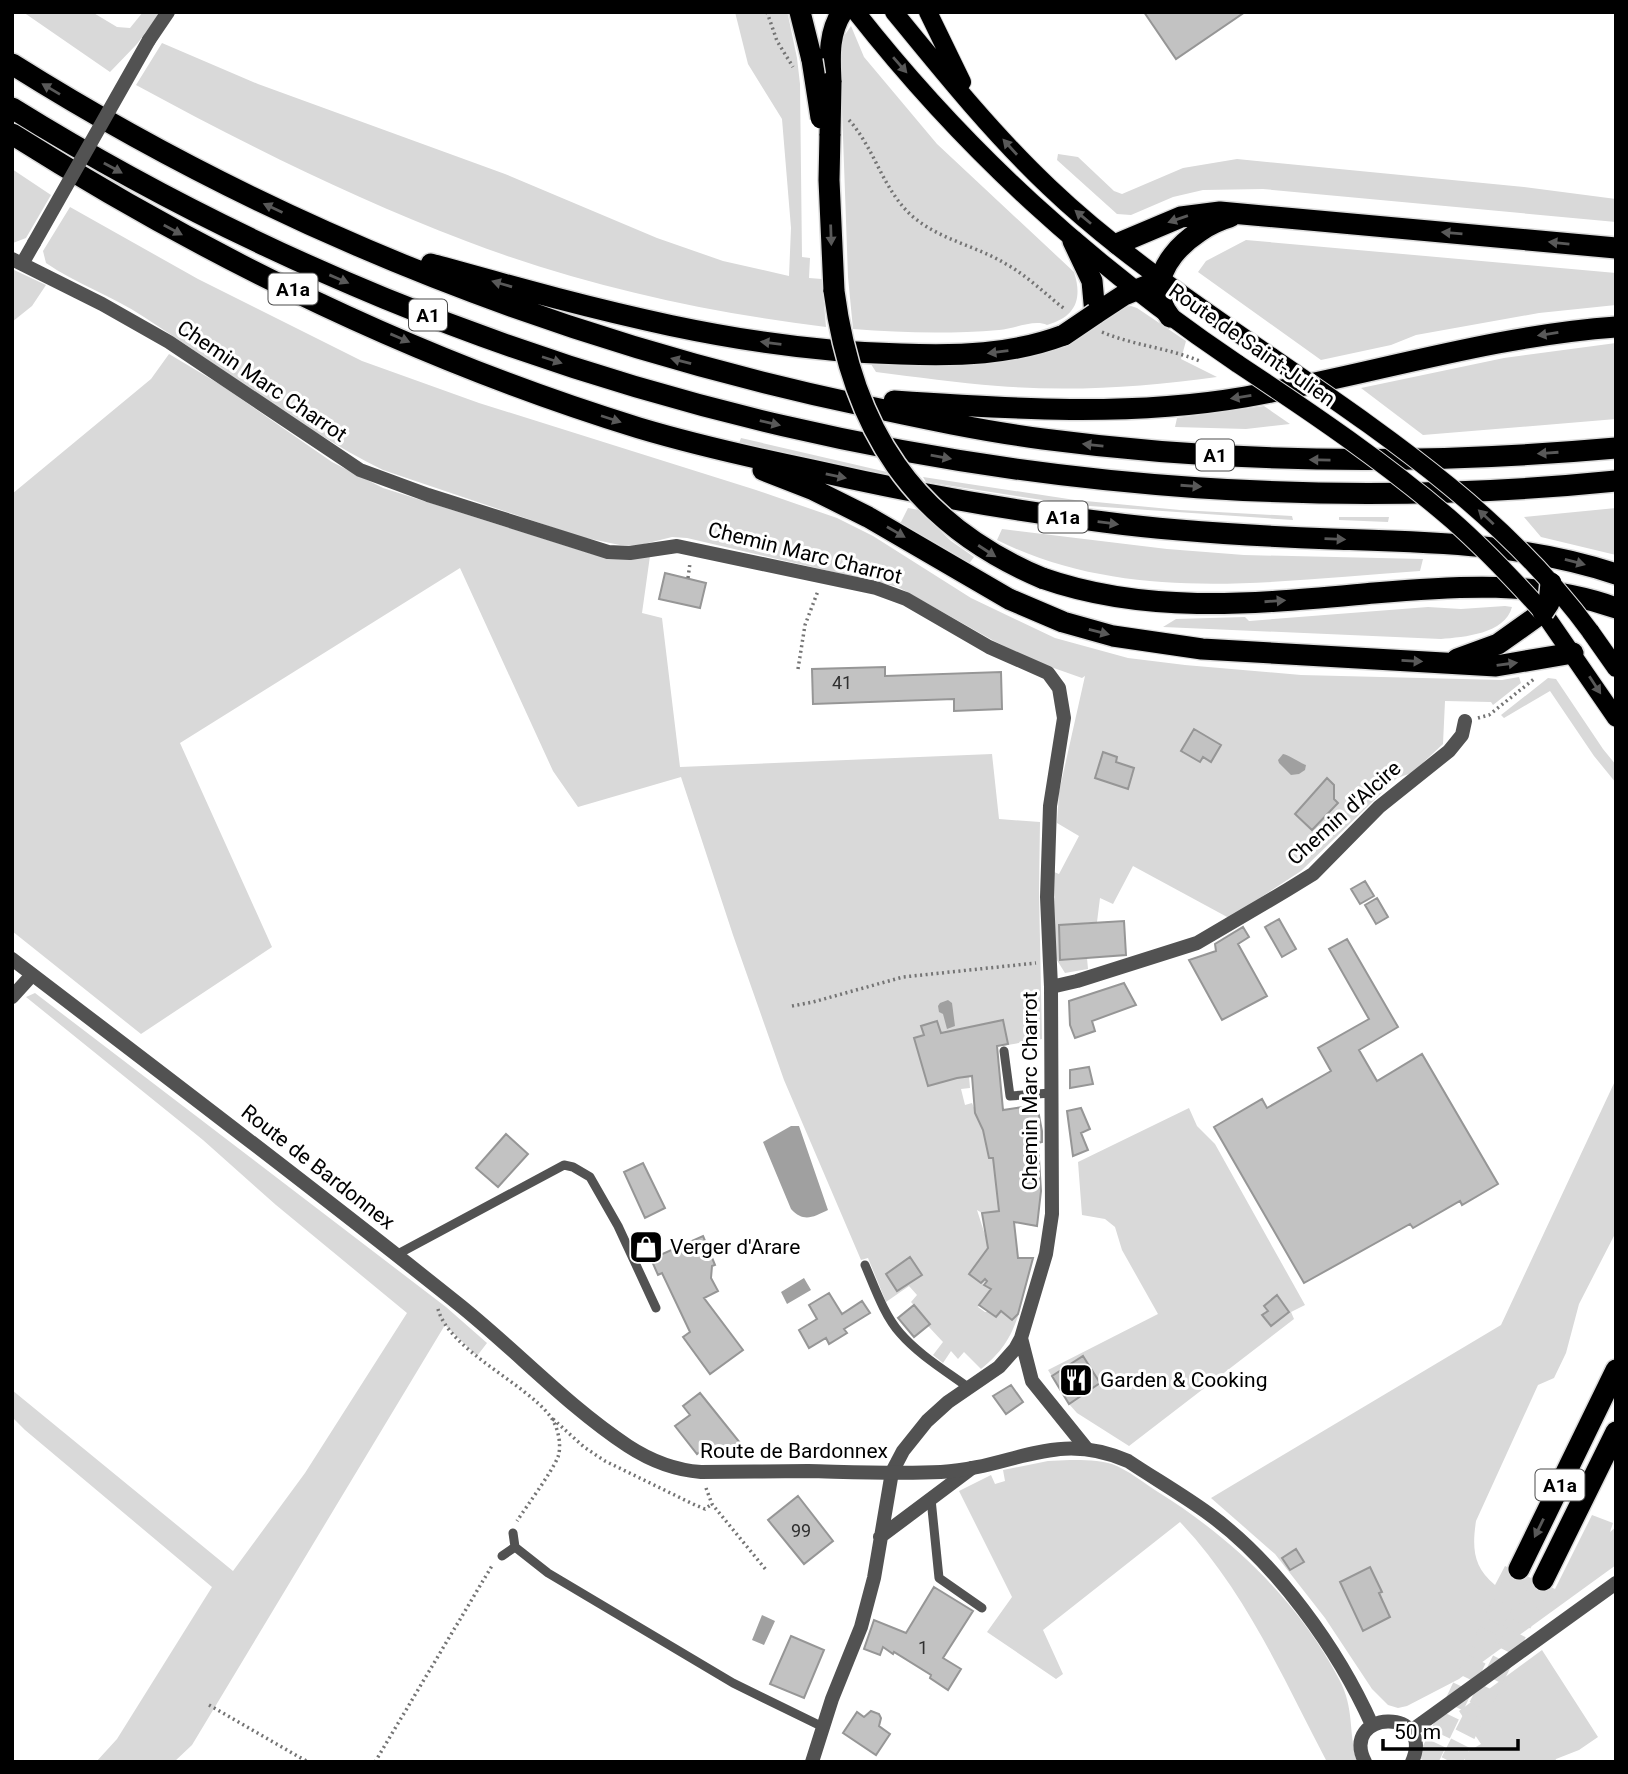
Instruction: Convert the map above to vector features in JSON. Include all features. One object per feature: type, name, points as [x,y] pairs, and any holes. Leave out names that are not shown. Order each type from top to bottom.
[{"type":"highway","points":[[800,12],[806,68],[826,126]]},
{"type":"highway","points":[[842,12],[832,32],[831,82],[826,126],[834,291],[842,340],[854,386],[874,430],[901,472],[934,509],[970,539],[1011,565],[1042,578],[1101,595],[1179,604],[1256,602],[1425,589],[1491,587],[1571,596],[1616,608]]},
{"type":"highway","name":"A1","points":[[12,64],[167,155],[335,237],[466,290],[572,328],[712,369],[818,396],[911,416],[1038,438],[1198,454],[1331,460],[1460,459],[1616,448]]},
{"type":"highway","name":"A1","points":[[12,108],[117,170],[201,214],[384,298],[467,331],[606,378],[783,426],[874,446],[991,465],[1081,477],[1201,487],[1377,493],[1490,490],[1616,481]]},
{"type":"highway","name":"A1a","points":[[12,134],[128,206],[328,307],[509,384],[698,445],[959,502],[1055,516],[1252,536],[1435,541],[1485,546],[1556,556],[1616,575]]},
{"type":"highway","points":[[1117,244],[1187,215],[1220,212],[1610,249]]},
{"type":"highway","points":[[1170,317],[1162,305],[1160,293],[1161,280],[1170,258],[1192,237],[1219,221],[1243,215]]},
{"type":"highway","points":[[335,237],[622,316],[758,342],[857,352],[952,355],[1016,349],[1064,335],[1095,321],[1117,299],[1161,280]]},
{"type":"highway","points":[[1073,241],[1093,281],[1095,321]]},
{"type":"highway","points":[[818,396],[1048,410],[1176,405],[1242,398],[1551,334],[1616,327]]},
{"type":"highway","points":[[698,445],[840,502],[899,533],[1009,599],[1080,628],[1154,643],[1202,649],[1496,666],[1573,653]]},
{"type":"highway","points":[[1440,662],[1486,650],[1543,618],[1549,603],[1551,583]]},
{"type":"highway","name":"A1a","points":[[1519,1569],[1616,1370]]},
{"type":"highway","name":"A1a","points":[[1543,1580],[1616,1432]]},
{"type":"main road","name":"Route de Saint-Julien","points":[[856,12],[961,134],[1006,180],[1073,241],[1170,317],[1316,417],[1404,481],[1454,522],[1573,653],[1616,718]]},
{"type":"main road","name":"Route de Saint-Julien","points":[[894,12],[1040,179],[1161,280],[1438,475],[1484,515],[1551,583],[1616,668]]},
{"type":"main road","points":[[928,12],[972,104]]},
{"type":"street","points":[[17,262],[34,243],[149,40],[168,12]]},
{"type":"street","name":"Chemin Marc Charrot","points":[[17,262],[102,304],[169,342],[360,470],[428,495],[608,552],[630,553],[677,546],[876,588],[906,599],[989,647],[1048,673],[1059,688],[1065,718],[1050,806],[1047,897],[1051,987],[1052,1214],[1046,1254],[1021,1338]]},
{"type":"street","name":"Chemin d'Alcire","points":[[1051,987],[1197,943],[1296,885],[1313,874],[1379,807],[1449,751],[1462,735],[1465,722]]},
{"type":"street","name":"Route de Bardonnex","points":[[12,960],[287,1168],[435,1285],[601,1427],[653,1461],[701,1472],[941,1472],[972,1468],[1054,1449],[1086,1448],[1128,1461],[1209,1514],[1236,1536],[1311,1621],[1351,1682],[1372,1726]]},
{"type":"street","points":[[12,997],[32,975]]},
{"type":"street","points":[[812,1762],[822,1727],[861,1627],[874,1578],[892,1472],[903,1451],[927,1421],[948,1402],[999,1367],[1021,1338]]},
{"type":"street","points":[[1021,1338],[1032,1381],[1086,1448]]},
{"type":"street","points":[[880,1537],[972,1468]]},
{"type":"street","points":[[1411,1731],[1616,1583]]},
{"type":"street","points":[[1365,1762],[1361,1750],[1362,1741],[1372,1726],[1382,1721],[1395,1721],[1411,1731],[1416,1745],[1412,1762]]},
{"type":"lane","points":[[1004,1051],[1010,1096],[1051,1093]]},
{"type":"lane","points":[[396,1255],[564,1165],[590,1177],[618,1226],[656,1308]]},
{"type":"lane","points":[[865,1265],[881,1303],[899,1332],[918,1350],[969,1388]]},
{"type":"lane","points":[[931,1499],[939,1578],[982,1608]]},
{"type":"lane","points":[[513,1533],[515,1547],[548,1573],[733,1683],[822,1727]]},
{"type":"lane","points":[[502,1556],[515,1547]]},
{"type":"path","points":[[767,12],[777,41],[806,68]]},
{"type":"path","points":[[846,117],[859,132],[893,195],[910,214],[943,237],[1006,263],[1069,313]]},
{"type":"path","points":[[1095,321],[1123,340],[1171,351],[1206,363]]},
{"type":"path","points":[[798,669],[805,625],[822,577]]},
{"type":"path","points":[[1465,722],[1489,715],[1543,672]]},
{"type":"path","points":[[792,1006],[903,977],[1049,961]]},
{"type":"path","points":[[435,1285],[439,1312],[445,1325],[477,1356],[552,1417],[584,1447],[605,1461],[695,1505],[705,1509],[712,1504]]},
{"type":"path","points":[[513,1533],[516,1523],[558,1457],[559,1436],[552,1417]]},
{"type":"path","points":[[701,1472],[712,1504],[767,1571]]},
{"type":"path","points":[[375,1762],[485,1576],[502,1556]]},
{"type":"path","points":[[209,1705],[309,1762]]},
{"type":"shaded area","points":[[23,12],[92,12],[117,27],[130,28],[143,12],[161,12],[137,44],[110,72]]},
{"type":"shaded area","points":[[735,12],[787,12],[788,15],[800,84],[802,257],[810,258],[809,278],[822,279],[826,327],[643,295],[509,257],[340,188],[257,149],[136,85],[162,43],[258,84],[505,174],[657,238],[723,261],[789,276],[791,228],[782,119],[748,64]]},
{"type":"shaded area","points":[[851,26],[864,57],[937,144],[1074,272],[1077,299],[1070,312],[1057,322],[981,331],[853,329],[848,277],[840,52],[842,39]]},
{"type":"shaded area","points":[[1058,154],[1078,157],[1114,191],[1122,194],[1183,168],[1237,159],[1524,187],[1616,199],[1616,222],[1263,189],[1203,190],[1173,197],[1131,215],[1117,214],[1057,160]]},
{"type":"shaded area","points":[[12,169],[51,195],[26,238],[13,243]]},
{"type":"shaded area","points":[[70,207],[198,279],[362,361],[479,403],[837,518],[873,536],[971,598],[1055,638],[1128,658],[1185,665],[1301,675],[1502,680],[1519,677],[1521,683],[1493,705],[1491,702],[1445,701],[1443,744],[1412,773],[1397,778],[1301,871],[1229,918],[1133,866],[1113,904],[1100,898],[1097,922],[1059,925],[1061,960],[1087,958],[1088,969],[1065,973],[1055,957],[1054,872],[1059,874],[1079,836],[1057,823],[1059,792],[1085,676],[1082,678],[1034,661],[898,587],[687,538],[672,537],[636,546],[581,537],[383,470],[291,417],[132,310],[46,263],[43,251]]},
{"type":"shaded area","points":[[1246,240],[1616,273],[1616,305],[1539,313],[1416,335],[1391,345],[1321,360],[1198,272],[1206,261]]},
{"type":"shaded area","points":[[12,269],[46,285],[32,306],[12,322]]},
{"type":"shaded area","points":[[1131,306],[1186,341],[1181,359],[1217,377],[1108,388],[1025,388],[876,372],[869,361],[1069,343],[1124,307]]},
{"type":"shaded area","points":[[1616,343],[1616,419],[1423,435],[1361,388],[1504,358]]},
{"type":"shaded area","points":[[169,354],[221,385],[332,462],[383,488],[595,555],[650,556],[642,613],[662,618],[680,767],[992,754],[999,819],[1040,822],[1042,1039],[984,1049],[969,1076],[970,1088],[961,1089],[965,1105],[972,1103],[984,1132],[989,1158],[994,1158],[999,1211],[982,1213],[977,1210],[996,1269],[983,1284],[991,1289],[978,1307],[985,1312],[1001,1311],[1012,1320],[1019,1313],[1005,1344],[981,1369],[964,1352],[958,1359],[951,1351],[943,1363],[933,1355],[943,1342],[911,1302],[917,1295],[909,1286],[886,1302],[868,1258],[861,1260],[784,1080],[681,777],[578,807],[553,771],[460,568],[180,743],[272,947],[141,1034],[12,931],[12,494],[151,379]]},
{"type":"shaded area","points":[[1264,406],[1290,424],[1246,429],[1175,427],[1177,418]]},
{"type":"shaded area","points":[[741,438],[887,472],[886,477],[739,443]]},
{"type":"shaded area","points":[[923,477],[1075,500],[1180,510],[1292,516],[1293,520],[1075,505],[926,482]]},
{"type":"shaded area","points":[[908,508],[919,510],[951,541],[974,557],[968,565],[900,524]]},
{"type":"shaded area","points":[[1616,508],[1616,555],[1541,537],[1524,517]]},
{"type":"shaded area","points":[[1339,517],[1389,517],[1388,522],[1339,520]]},
{"type":"shaded area","points":[[1002,529],[1167,549],[1244,555],[1423,559],[1420,571],[1259,583],[1152,581],[1099,574],[1047,561],[997,540]]},
{"type":"shaded area","points":[[1428,607],[1461,609],[1512,607],[1508,616],[1493,628],[1472,635],[1441,639],[1163,627],[1176,619],[1245,617],[1249,621]]},
{"type":"shaded area","points":[[1548,678],[1556,679],[1616,765],[1616,783],[1594,756],[1550,691],[1504,718],[1501,715]]},
{"type":"shaded area","points":[[1283,754],[1306,765],[1305,770],[1291,775],[1279,763],[1278,760]]},
{"type":"shaded area","points":[[35,993],[446,1307],[487,1343],[477,1356],[445,1325],[192,1745],[174,1762],[96,1762],[117,1739],[212,1587],[25,1430],[12,1417],[12,1390],[233,1571],[305,1473],[407,1313],[276,1205],[203,1140],[26,997]]},
{"type":"shaded area","points":[[948,1000],[952,1003],[955,1026],[947,1029],[938,1006]]},
{"type":"shaded area","points":[[1616,1079],[1616,1232],[1579,1304],[1566,1353],[1554,1378],[1538,1385],[1476,1521],[1474,1548],[1478,1564],[1495,1585],[1505,1566],[1555,1589],[1592,1515],[1613,1523],[1610,1532],[1616,1527],[1616,1565],[1459,1679],[1407,1706],[1398,1708],[1388,1705],[1372,1689],[1325,1618],[1275,1554],[1211,1498],[1501,1325]]},
{"type":"shaded area","points":[[1189,1108],[1197,1126],[1215,1144],[1305,1305],[1291,1312],[1294,1319],[1129,1446],[1077,1413],[1048,1370],[1158,1314],[1122,1250],[1115,1227],[1105,1219],[1082,1215],[1078,1162]]},
{"type":"shaded area","points":[[791,1126],[799,1126],[828,1210],[813,1216],[800,1216],[791,1209],[763,1142]]},
{"type":"shaded area","points":[[804,1278],[811,1290],[787,1304],[781,1292]]},
{"type":"shaded area","points":[[1048,1461],[1107,1463],[1130,1473],[1212,1530],[1261,1574],[1304,1623],[1339,1679],[1347,1700],[1357,1762],[1327,1762],[1244,1606],[1203,1548],[1180,1522],[1043,1630],[1063,1674],[1056,1679],[987,1632],[1012,1597],[959,1491],[991,1475],[995,1484],[1005,1481],[1003,1470]]},
{"type":"shaded area","points":[[762,1615],[775,1621],[764,1645],[752,1640]]},
{"type":"shaded area","points":[[1542,1650],[1598,1737],[1555,1762],[1466,1762],[1462,1755],[1481,1744],[1459,1711]]},
{"type":"building","points":[[1144,12],[1245,12],[1176,59]]},
{"type":"building","points":[[665,573],[706,583],[700,608],[659,599]]},
{"type":"building","points":[[885,667],[885,676],[1001,672],[1002,709],[954,711],[954,699],[813,704],[812,669]]},
{"type":"building","points":[[1194,729],[1221,745],[1211,762],[1203,757],[1200,762],[1181,751]]},
{"type":"building","points":[[1103,752],[1117,757],[1116,762],[1134,768],[1128,789],[1095,778]]},
{"type":"building","points":[[1327,778],[1334,785],[1334,799],[1338,803],[1312,830],[1295,814]]},
{"type":"building","points":[[1365,881],[1374,896],[1360,904],[1351,889]]},
{"type":"building","points":[[1377,898],[1388,917],[1376,924],[1365,905]]},
{"type":"building","points":[[1279,919],[1296,949],[1282,957],[1265,927]]},
{"type":"building","points":[[1124,921],[1126,955],[1060,960],[1059,925]]},
{"type":"building","points":[[1243,927],[1249,937],[1238,944],[1267,996],[1222,1020],[1189,960],[1216,951],[1215,944]]},
{"type":"building","points":[[1347,939],[1398,1027],[1359,1050],[1377,1081],[1422,1054],[1498,1184],[1462,1205],[1460,1201],[1413,1228],[1410,1224],[1304,1283],[1214,1127],[1262,1099],[1267,1108],[1331,1071],[1318,1048],[1369,1019],[1329,949]]},
{"type":"building","points":[[1124,983],[1136,1005],[1092,1021],[1095,1031],[1075,1038],[1070,1025],[1069,1001]]},
{"type":"building","points":[[1003,1020],[1008,1044],[997,1046],[1003,1110],[1037,1105],[1042,1131],[1042,1142],[1038,1143],[1041,1191],[1037,1226],[1014,1222],[1018,1258],[1033,1258],[1018,1314],[1012,1320],[1001,1311],[996,1317],[979,1305],[991,1289],[984,1285],[987,1281],[985,1279],[981,1283],[969,1274],[988,1248],[982,1213],[999,1211],[993,1158],[989,1158],[983,1130],[975,1113],[972,1076],[928,1086],[914,1038],[924,1035],[921,1026],[937,1021],[941,1033]]},
{"type":"building","points":[[1089,1067],[1093,1084],[1070,1088],[1070,1070]]},
{"type":"building","points":[[1081,1108],[1090,1129],[1081,1133],[1088,1150],[1073,1156],[1067,1111]]},
{"type":"building","points":[[506,1134],[528,1154],[498,1187],[476,1168]]},
{"type":"building","points":[[643,1163],[665,1208],[645,1218],[624,1172]]},
{"type":"building","points":[[703,1236],[715,1265],[712,1266],[711,1278],[718,1291],[704,1298],[743,1350],[710,1374],[683,1337],[690,1332],[662,1273],[658,1275],[651,1259]]},
{"type":"building","points":[[910,1257],[922,1275],[897,1291],[886,1274]]},
{"type":"building","points":[[829,1293],[842,1314],[862,1301],[870,1313],[844,1329],[847,1333],[829,1344],[826,1338],[809,1348],[799,1330],[817,1319],[809,1305]]},
{"type":"building","points":[[1277,1295],[1289,1312],[1271,1326],[1262,1315],[1268,1311],[1264,1306]]},
{"type":"building","points":[[914,1305],[930,1324],[914,1337],[898,1318]]},
{"type":"building","name":"Garden & Cooking","points":[[1083,1356],[1100,1383],[1069,1404],[1052,1376]]},
{"type":"building","points":[[1011,1385],[1023,1402],[1006,1414],[993,1396]]},
{"type":"building","points":[[700,1393],[741,1444],[746,1455],[713,1457],[705,1448],[697,1454],[675,1426],[690,1415],[683,1406]]},
{"type":"building","points":[[798,1496],[833,1541],[804,1564],[768,1520]]},
{"type":"building","points":[[1296,1549],[1304,1562],[1290,1570],[1282,1558]]},
{"type":"building","points":[[1370,1567],[1390,1617],[1363,1631],[1340,1582]]},
{"type":"building","points":[[934,1587],[973,1611],[943,1658],[961,1669],[948,1690],[930,1678],[931,1675],[894,1652],[893,1654],[883,1647],[880,1655],[864,1649],[874,1620],[906,1633]]},
{"type":"building","points":[[791,1636],[824,1650],[804,1698],[770,1684]]},
{"type":"building","points":[[871,1711],[879,1714],[879,1726],[890,1734],[876,1755],[843,1733],[857,1712],[864,1717]]},
{"type":"tunnel","points":[[1427,1762],[1519,1569]]},
{"type":"tunnel","points":[[1451,1762],[1543,1580]]},
{"type":"place","name":"Verger d'Arare","points":[[646,1247]]},
{"type":"place","name":"Garden & Cooking","points":[[1076,1380]]}]
